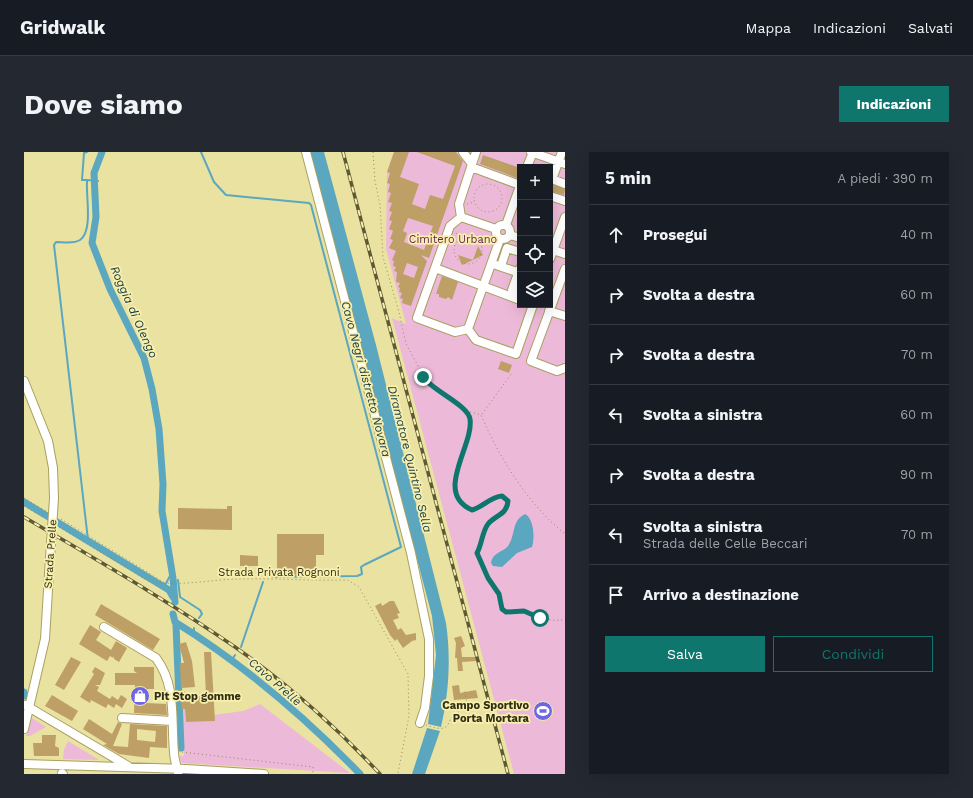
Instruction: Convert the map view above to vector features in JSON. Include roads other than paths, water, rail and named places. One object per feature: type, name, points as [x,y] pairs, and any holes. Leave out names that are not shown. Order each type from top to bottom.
[{"type":"street","points":[[306,152],[410,553],[429,639],[429,676],[424,724]]},
{"type":"street","points":[[463,152],[472,165],[517,184]]},
{"type":"street","points":[[461,217],[458,204],[476,152]]},
{"type":"street","points":[[528,164],[532,152],[562,163]]},
{"type":"street","points":[[562,152],[562,163],[552,179],[565,184]]},
{"type":"street","points":[[506,225],[517,194]]},
{"type":"street","points":[[553,197],[565,201]]},
{"type":"street","points":[[461,217],[496,230]]},
{"type":"street","points":[[461,217],[450,226],[417,318],[455,332],[468,329]]},
{"type":"street","points":[[553,248],[565,218]]},
{"type":"street","points":[[496,230],[499,226],[506,225]]},
{"type":"street","points":[[506,225],[510,230],[510,235]]},
{"type":"street","points":[[496,230],[499,242],[507,248],[517,251]]},
{"type":"street","points":[[510,235],[517,237]]},
{"type":"street","points":[[468,329],[499,242],[510,235]]},
{"type":"street","points":[[500,266],[507,248]]},
{"type":"street","points":[[553,250],[565,254]]},
{"type":"street","points":[[492,263],[517,270]]},
{"type":"street","points":[[435,268],[517,299]]},
{"type":"street","points":[[565,269],[531,361],[557,371],[565,368]]},
{"type":"street","points":[[517,276],[512,290],[517,292]]},
{"type":"street","points":[[468,329],[476,340],[516,354],[532,308]]},
{"type":"street","points":[[550,311],[565,319]]},
{"type":"street","name":"Strada Prelle","points":[[24,381],[50,448],[54,498],[45,639],[26,705],[24,729]]},
{"type":"street","points":[[104,627],[156,658],[162,666],[177,696],[172,721],[174,762],[180,770]]},
{"type":"street","points":[[26,705],[130,767]]},
{"type":"street","points":[[122,718],[172,721]]},
{"type":"street","points":[[24,764],[130,767],[264,774]]},
{"type":"water","points":[[310,152],[324,152],[376,345],[446,623],[449,662],[446,701],[441,727],[428,724],[436,655],[432,616]]},
{"type":"water","points":[[525,514],[528,516],[532,524],[532,547],[517,553],[502,567],[493,566],[491,563],[492,559],[508,546],[518,520]]},
{"type":"water","points":[[427,728],[440,731],[425,774],[412,774]]},
{"type":"waterway","points":[[87,152],[84,153],[82,180],[87,180]]},
{"type":"waterway","name":"Roggia di Olengo","points":[[102,152],[94,173],[96,217],[92,243],[110,289],[144,358],[152,389],[159,429],[163,484],[162,511],[173,578],[175,602]]},
{"type":"waterway","name":"Cavo Negri distretto Novara","points":[[201,152],[214,182],[226,195],[309,203],[311,205],[401,547],[364,565],[361,567],[362,574],[357,576],[273,577],[266,573],[266,575]]},
{"type":"waterway","points":[[88,540],[54,245],[56,242],[78,241],[84,236],[88,222],[87,180],[98,181]]},
{"type":"waterway","name":"Cavo Prelle","points":[[24,502],[169,590],[173,597]]},
{"type":"waterway","points":[[164,587],[171,574]]},
{"type":"waterway","points":[[178,580],[180,597],[200,610],[202,614],[199,618]]},
{"type":"waterway","name":"Cavo Negri distretto Novara","points":[[241,647],[263,582]]},
{"type":"waterway","name":"Cavo Prelle","points":[[173,614],[175,622],[225,655],[295,711],[360,774]]},
{"type":"waterway","name":"Roggia di Olengo","points":[[176,625],[181,748]]},
{"type":"waterway","name":"Cavo Prelle","points":[[194,628],[194,634]]},
{"type":"waterway","name":"Cavo Negri distretto Novara","points":[[232,660],[235,655]]},
{"type":"waterway","points":[[24,692],[25,696]]},
{"type":"railway","points":[[343,152],[508,774]]},
{"type":"railway","points":[[24,517],[157,596],[255,661],[293,691],[329,723],[380,774]]},
{"type":"place","name":"Pit Stop gomme","points":[[140,696]]},
{"type":"place","name":"Campo Sportivo Porta Mortara","points":[[543,711]]},
{"type":"park label","name":"Cimitero Urbano","points":[[453,239]]},
{"type":"water label","name":"Diramatore Quintino Sella","points":[[410,459]]}]
